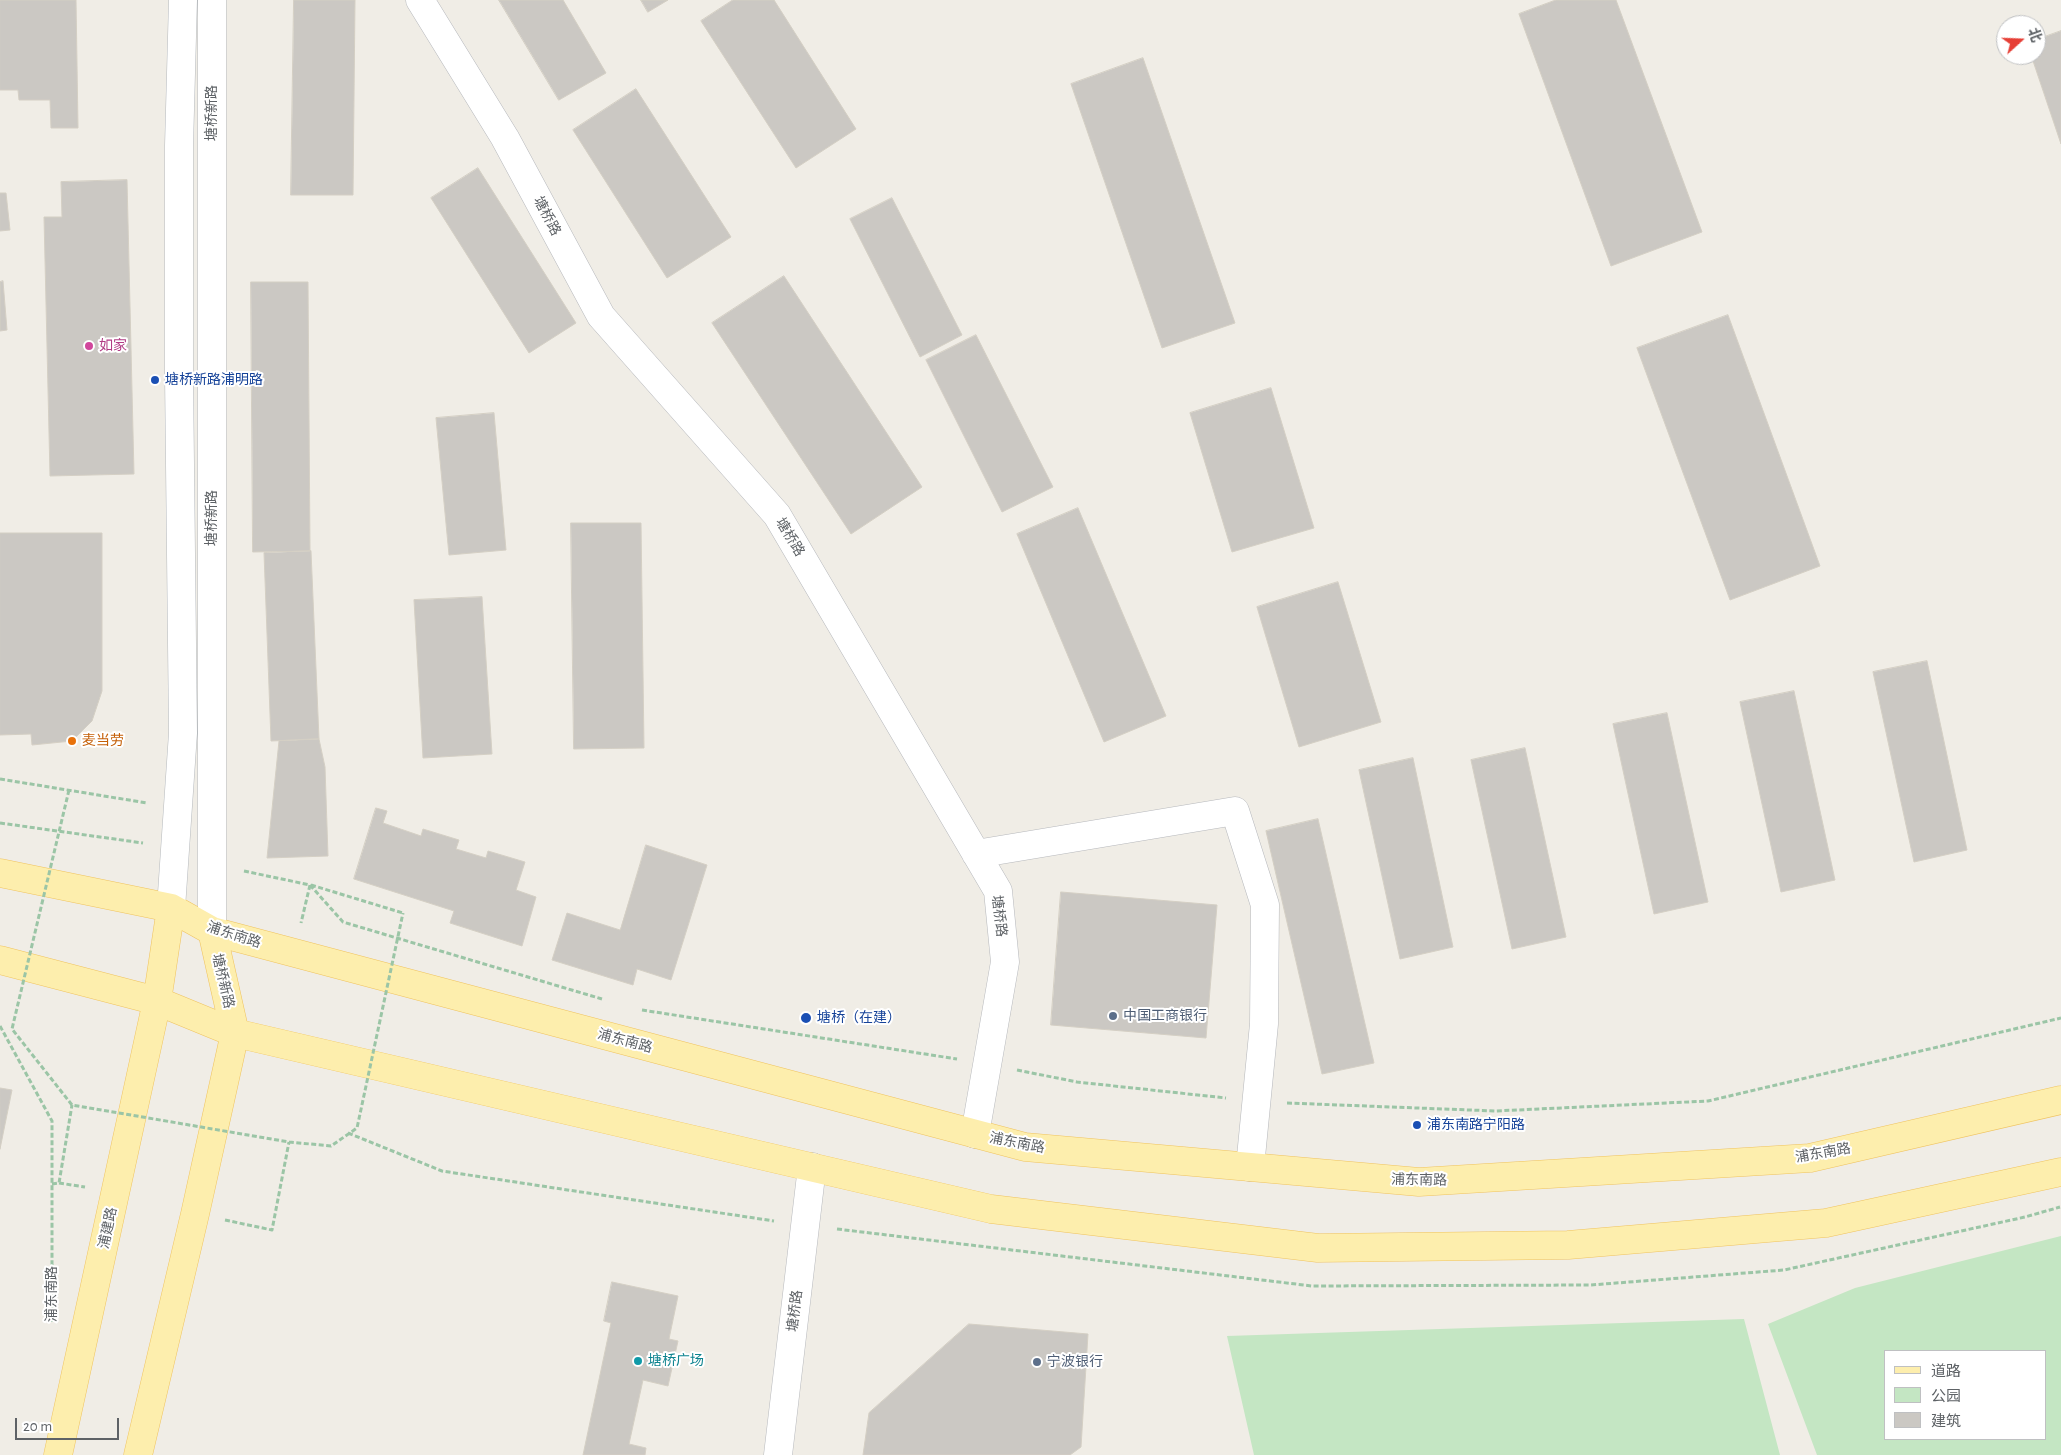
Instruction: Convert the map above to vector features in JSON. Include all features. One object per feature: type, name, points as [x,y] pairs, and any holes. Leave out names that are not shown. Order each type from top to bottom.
[{"type":"main road","name":"浦东南路","points":[[0,873],[171,908],[212,931],[1025,1147],[1419,1182],[1810,1158],[2061,1100]]},
{"type":"main road","points":[[157,1001],[171,908]]},
{"type":"main road","name":"塘桥新路","points":[[212,931],[235,1032]]},
{"type":"main road","points":[[0,960],[157,1001],[235,1032],[991,1209],[1318,1248],[1568,1244],[1826,1223],[2061,1172]]},
{"type":"main road","name":"浦建路","points":[[58,1455],[157,1001]]},
{"type":"main road","points":[[138,1455],[195,1214],[235,1032]]},
{"type":"street","points":[[171,908],[183,733],[179,375],[179,146],[183,0]]},
{"type":"street","name":"塘桥新路","points":[[212,0],[212,931]]},
{"type":"street","name":"塘桥路","points":[[420,0],[504,138],[601,316],[777,515],[998,891],[1005,962],[975,1134]]},
{"type":"street","points":[[976,854],[1234,811],[1265,905],[1264,1024],[1250,1167]]},
{"type":"street","name":"塘桥路","points":[[778,1455],[812,1168]]},
{"type":"path","points":[[0,779],[178,808]]},
{"type":"path","points":[[69,790],[12,1029],[72,1105],[289,1142],[331,1146],[357,1128],[403,913],[310,885],[212,864]]},
{"type":"path","points":[[0,822],[132,840],[175,852]]},
{"type":"path","points":[[294,953],[310,885]]},
{"type":"path","points":[[310,885],[343,922],[606,1000]]},
{"type":"path","points":[[634,1009],[986,1063],[1077,1082],[1257,1102],[1496,1111],[1708,1101],[2061,1018]]},
{"type":"path","name":"浦东南路","points":[[0,1026],[52,1121],[52,1328]]},
{"type":"path","points":[[52,1184],[59,1183],[72,1105]]},
{"type":"path","points":[[348,1133],[442,1171]]},
{"type":"path","points":[[195,1214],[272,1230],[289,1142]]},
{"type":"green space","points":[[2061,1236],[2061,1455],[1817,1455],[1768,1324],[1855,1288]]},
{"type":"green space","points":[[1744,1319],[1780,1455],[1254,1455],[1227,1336]]},
{"type":"building","points":[[0,0],[76,0],[78,128],[51,128],[50,100],[19,100],[18,90],[0,90]]},
{"type":"building","points":[[294,0],[355,0],[353,195],[291,195]]},
{"type":"building","points":[[499,0],[563,0],[606,73],[559,100]]},
{"type":"building","points":[[641,0],[668,0],[648,12]]},
{"type":"building","points":[[733,0],[774,0],[856,129],[796,168],[701,21]]},
{"type":"building","points":[[1556,0],[1616,0],[1702,232],[1611,266],[1519,14]]},
{"type":"building","points":[[2061,31],[2061,144],[2034,65],[2046,65],[2046,36]]},
{"type":"building","points":[[1143,58],[1235,323],[1162,348],[1071,84]]},
{"type":"building","points":[[636,89],[731,237],[667,278],[573,130]]},
{"type":"building","points":[[478,168],[576,323],[529,353],[431,198]]},
{"type":"building","name":"如家","points":[[127,180],[134,474],[50,476],[44,217],[62,217],[61,182]]},
{"type":"building","points":[[0,193],[6,193],[10,230],[0,231]]},
{"type":"building","points":[[892,198],[962,335],[920,357],[850,219]]},
{"type":"building","points":[[784,276],[922,487],[851,534],[712,323]]},
{"type":"building","points":[[3,281],[7,330],[0,331],[0,282]]},
{"type":"building","points":[[251,282],[308,282],[310,551],[253,552]]},
{"type":"building","points":[[1728,315],[1820,566],[1730,600],[1637,348]]},
{"type":"building","points":[[976,335],[1053,487],[1002,512],[926,360]]},
{"type":"building","points":[[1271,388],[1314,528],[1232,552],[1190,413]]},
{"type":"building","points":[[494,413],[506,550],[449,555],[436,418]]},
{"type":"building","points":[[1078,508],[1166,716],[1104,742],[1017,534]]},
{"type":"building","points":[[571,523],[641,523],[644,748],[574,749]]},
{"type":"building","points":[[0,533],[102,533],[102,691],[92,721],[72,741],[32,745],[31,734],[0,735]]},
{"type":"building","points":[[311,551],[319,739],[271,741],[264,553]]},
{"type":"building","points":[[1338,582],[1381,722],[1299,747],[1257,607]]},
{"type":"building","points":[[482,597],[492,754],[423,758],[414,600]]},
{"type":"building","points":[[1927,661],[1967,850],[1914,862],[1873,672]]},
{"type":"building","points":[[1794,691],[1835,880],[1781,892],[1740,702]]},
{"type":"building","points":[[1667,713],[1708,902],[1654,914],[1613,724]]},
{"type":"building","points":[[319,739],[325,767],[328,856],[267,858],[279,741]]},
{"type":"building","points":[[1525,748],[1566,937],[1512,949],[1471,760]]},
{"type":"building","points":[[1413,758],[1453,947],[1400,959],[1359,770]]},
{"type":"building","points":[[376,808],[387,811],[383,823],[421,836],[423,829],[459,840],[456,849],[486,858],[488,851],[525,862],[516,890],[536,897],[522,946],[450,923],[454,911],[354,879]]},
{"type":"building","points":[[1318,819],[1374,1063],[1322,1074],[1266,831]]},
{"type":"building","points":[[646,845],[707,865],[671,980],[637,969],[633,985],[552,960],[567,913],[620,930]]},
{"type":"building","points":[[1061,892],[1217,905],[1206,1038],[1051,1025]]},
{"type":"building","points":[[0,1088],[12,1090],[0,1149]]},
{"type":"building","name":"塘桥广场","points":[[612,1282],[678,1296],[669,1339],[678,1341],[668,1386],[643,1380],[629,1444],[646,1448],[645,1455],[583,1455],[611,1323],[604,1321]]},
{"type":"building","points":[[969,1324],[1088,1334],[1081,1447],[1070,1455],[863,1455],[869,1413]]},
{"type":"place","name":"如家","points":[[89,346]]},
{"type":"place","name":"塘桥新路浦明路","points":[[155,380]]},
{"type":"place","name":"麦当劳","points":[[72,741]]},
{"type":"place","name":"中国工商银行","points":[[1113,1016]]},
{"type":"place","name":"塘桥（在建）","points":[[806,1018]]},
{"type":"place","name":"浦东南路宁阳路","points":[[1417,1125]]},
{"type":"place","name":"塘桥广场","points":[[638,1361]]},
{"type":"place","name":"宁波银行","points":[[1037,1362]]}]
